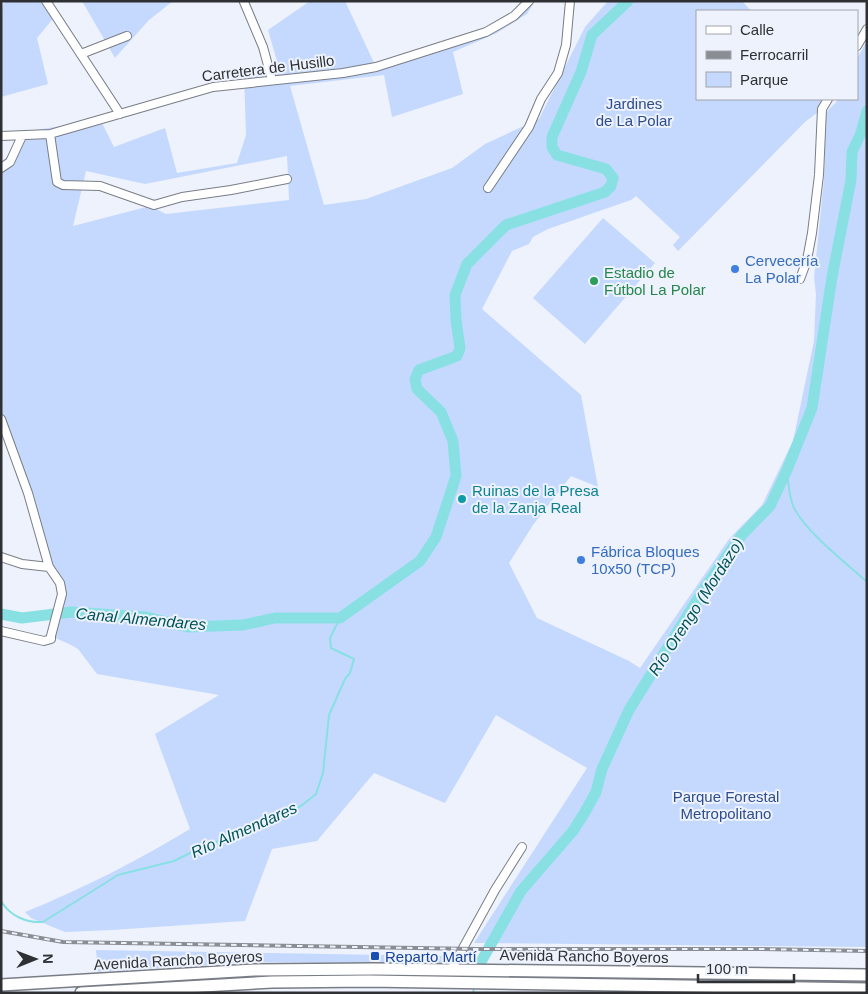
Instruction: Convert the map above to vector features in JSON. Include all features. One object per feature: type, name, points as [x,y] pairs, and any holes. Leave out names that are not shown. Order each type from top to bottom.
[{"type":"highway","name":"Avenida Rancho Boyeros","points":[[1,986],[254,970],[491,970],[867,975]]},
{"type":"highway","points":[[821,974],[858,988],[859,977],[867,975]]},
{"type":"highway","name":"Avenida Rancho Boyeros","points":[[81,993],[272,982],[466,982],[858,988]]},
{"type":"street","points":[[46,1],[120,114]]},
{"type":"street","name":"Carretera de Husillo","points":[[2,134],[22,136],[50,134],[207,89],[352,72],[376,67],[486,32],[514,16],[529,1]]},
{"type":"street","points":[[488,188],[529,127],[541,98],[558,73],[566,45],[570,1]]},
{"type":"street","points":[[244,2],[263,47],[272,80]]},
{"type":"street","points":[[858,44],[867,29]]},
{"type":"street","points":[[81,54],[127,36]]},
{"type":"street","points":[[800,280],[807,260],[812,233],[819,175],[822,109],[827,100]]},
{"type":"street","points":[[50,134],[57,182],[63,185],[100,186],[154,205],[182,197],[287,179]]},
{"type":"street","points":[[1,168],[10,162],[22,136]]},
{"type":"street","points":[[1,419],[28,493],[49,567],[60,583],[62,594],[51,639],[44,641],[1,631]]},
{"type":"street","points":[[1,557],[22,564],[49,567]]},
{"type":"street","points":[[451,970],[490,898],[522,847]]},
{"type":"green space","points":[[7,1],[50,1],[56,15],[37,38],[48,84],[1,97],[1,16],[3,4]]},
{"type":"green space","points":[[82,1],[173,1],[149,20],[115,58]]},
{"type":"green space","points":[[310,1],[345,1],[376,67],[486,32],[529,1],[535,1],[527,14],[497,33],[453,52],[463,94],[392,117],[384,75],[290,86],[324,205],[366,199],[452,168],[485,144],[539,119],[585,27],[608,1],[742,1],[750,10],[696,10],[696,100],[823,100],[826,102],[822,109],[805,122],[678,251],[673,245],[680,237],[636,196],[631,200],[548,229],[533,237],[529,244],[512,251],[482,309],[581,395],[598,487],[571,476],[533,525],[509,563],[537,618],[640,668],[729,539],[762,505],[793,441],[814,341],[816,294],[814,278],[824,179],[826,115],[837,100],[858,100],[858,57],[867,40],[867,947],[474,943],[587,768],[496,715],[445,803],[374,773],[317,841],[272,849],[245,921],[65,932],[31,918],[25,912],[109,874],[190,829],[155,734],[219,695],[97,674],[78,649],[51,636],[62,594],[1,419],[1,162],[6,158],[22,132],[88,122],[114,112],[89,73],[96,68],[126,115],[102,123],[114,147],[165,128],[177,173],[237,163],[246,135],[244,75],[279,68],[268,30]],"holes":[[[287,156],[289,200],[166,214],[158,210],[154,205],[73,226],[86,171],[145,184]]]},
{"type":"green space","name":"Estadio de Fútbol La Polar","points":[[603,218],[655,263],[585,344],[533,298]]},
{"type":"green space","points":[[96,950],[446,956],[442,963],[255,962],[98,972]]},
{"type":"waterway","name":"Río Almendares","points":[[1,614],[22,618],[71,612],[146,617],[188,627],[243,625],[275,618],[340,618],[420,561],[436,537],[456,476],[453,441],[441,412],[417,389],[415,379],[419,370],[457,356],[460,348],[455,295],[467,264],[506,225],[605,192],[611,186],[613,178],[606,169],[557,155],[552,147],[552,137],[581,72],[592,35],[628,1]]},
{"type":"waterway","name":"Río Orengo (Mordazo)","points":[[482,960],[521,891],[573,831],[585,812],[596,792],[602,769],[629,710],[704,589],[741,536],[770,506],[787,470],[812,408],[832,277],[851,180],[852,152],[861,133],[867,111]]},
{"type":"waterway","points":[[787,470],[791,499],[800,518],[827,547],[867,582]]},
{"type":"waterway","name":"Río Almendares","points":[[1,901],[9,911],[19,918],[43,922],[118,875],[174,861],[198,849],[268,822],[301,806],[316,794],[323,773],[329,715],[345,679],[350,673],[354,659],[331,648],[330,638],[340,618]]},
{"type":"waterway","points":[[473,993],[474,989]]},
{"type":"railway","points":[[1,931],[63,942],[475,949],[867,951]]},
{"type":"place","name":"Cervecería La Polar","points":[[735,269]]},
{"type":"place","name":"Estadio de Fútbol La Polar","points":[[594,281]]},
{"type":"place","name":"Ruinas de la Presa de la Zanja Real","points":[[462,499]]},
{"type":"place","name":"Fábrica Bloques 10x50 (TCP)","points":[[581,560]]},
{"type":"place","name":"Reparto Martí","points":[[375,956]]},
{"type":"park label","name":"Jardines de La Polar","points":[[634,112]]},
{"type":"park label","name":"Parque Forestal Metropolitano","points":[[726,804]]},
{"type":"water label","name":"Canal Almendares","points":[[141,619]]}]
